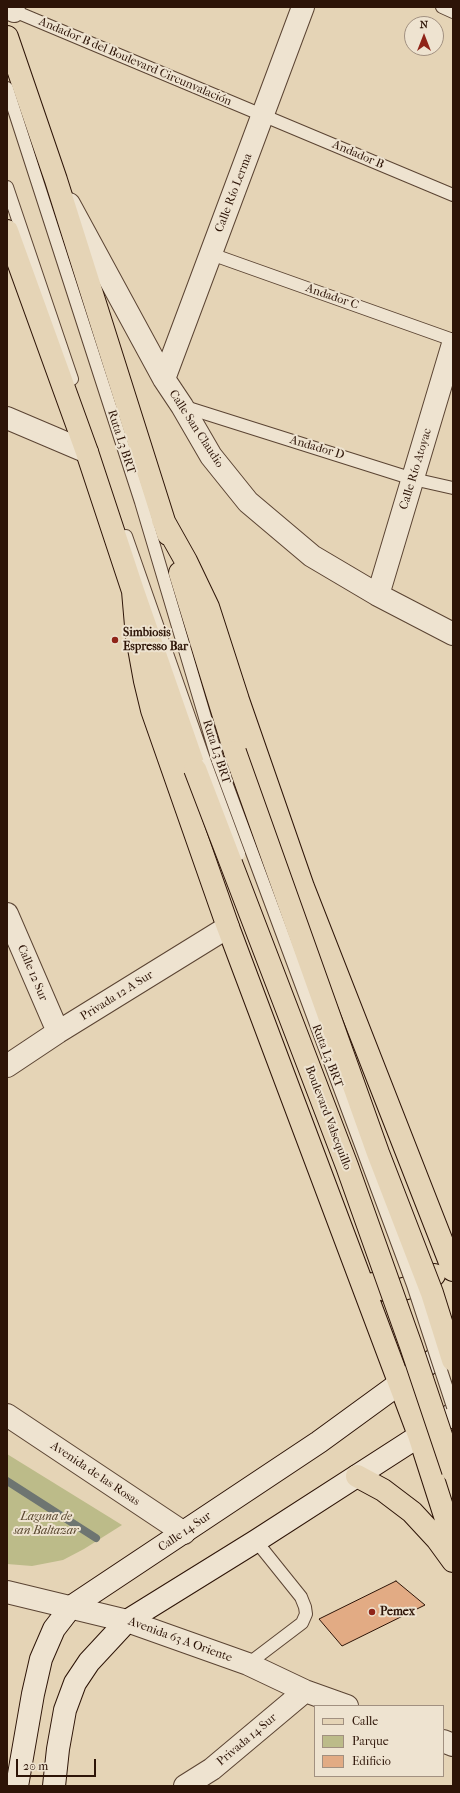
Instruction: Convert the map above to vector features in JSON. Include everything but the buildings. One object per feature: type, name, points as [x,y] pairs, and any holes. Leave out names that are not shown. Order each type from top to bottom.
[{"type":"main road","points":[[7,37],[56,180],[163,520],[214,762]]},
{"type":"main road","points":[[7,231],[87,452],[133,591],[214,762],[378,1153],[432,1293],[453,1360]]},
{"type":"main road","points":[[163,520],[186,561],[208,607],[238,700],[303,887],[453,1270]]},
{"type":"main road","points":[[133,591],[137,637],[152,710],[228,927],[419,1435],[453,1542]]},
{"type":"main road","name":"Boulevard Valsequillo","points":[[214,762],[347,1166],[411,1346],[453,1471]]},
{"type":"main road","points":[[360,1277],[385,1290],[400,1290],[420,1284],[430,1279],[439,1269],[443,1245]]},
{"type":"main road","points":[[357,1476],[383,1490],[412,1512],[438,1539],[453,1561]]},
{"type":"street","name":"Calle Río Lerma","points":[[164,379],[303,7]]},
{"type":"street","name":"Calle San Claudio","points":[[56,180],[164,379],[182,406],[211,456],[248,502],[312,556],[378,595],[453,634]]},
{"type":"street","name":"Calle Río Atoyac","points":[[378,595],[413,479],[450,365],[453,344]]},
{"type":"street","points":[[7,418],[87,452]]},
{"type":"street","name":"Calle 12 Sur","points":[[7,914],[58,1032]]},
{"type":"street","name":"Privada 12 A Sur","points":[[7,1066],[58,1032],[228,927]]},
{"type":"street","name":"Calle 14 Sur","points":[[17,1786],[33,1694],[41,1659],[54,1629],[70,1607],[184,1533],[453,1348]]},
{"type":"street","points":[[54,1786],[58,1749],[66,1710],[75,1684],[89,1662],[127,1620],[256,1541],[453,1414]]},
{"type":"street","name":"Avenida de las Rosas","points":[[7,1415],[184,1533]]},
{"type":"street","name":"Avenida 63 A Oriente","points":[[7,1592],[127,1620],[248,1664],[306,1691],[344,1705]]},
{"type":"street","name":"Privada 14 Sur","points":[[186,1786],[215,1778],[306,1691]]},
{"type":"lane","points":[[442,7],[453,12]]},
{"type":"lane","name":"Andador B del Boulevard Circunvalación","points":[[10,10],[263,115]]},
{"type":"lane","name":"Ruta L3 BRT","points":[[7,88],[140,502],[214,762],[413,1285],[453,1407]]},
{"type":"lane","name":"Andador B","points":[[263,115],[453,195]]},
{"type":"lane","points":[[7,187],[95,448],[214,762],[453,1459]]},
{"type":"lane","name":"Andador C","points":[[211,254],[453,340]]},
{"type":"lane","name":"Andador D","points":[[182,406],[413,479],[453,488]]},
{"type":"lane","points":[[248,1664],[302,1623],[306,1614],[301,1597],[256,1541]]},
{"type":"green space","name":"Laguna de san Baltazar","points":[[7,1454],[122,1525],[84,1549],[63,1560],[32,1566],[7,1564]]},
{"type":"waterway","points":[[7,1481],[96,1538]]},
{"type":"place","name":"Simbiosis Espresso Bar","points":[[115,640]]},
{"type":"place","name":"Pemex","points":[[372,1612]]}]
